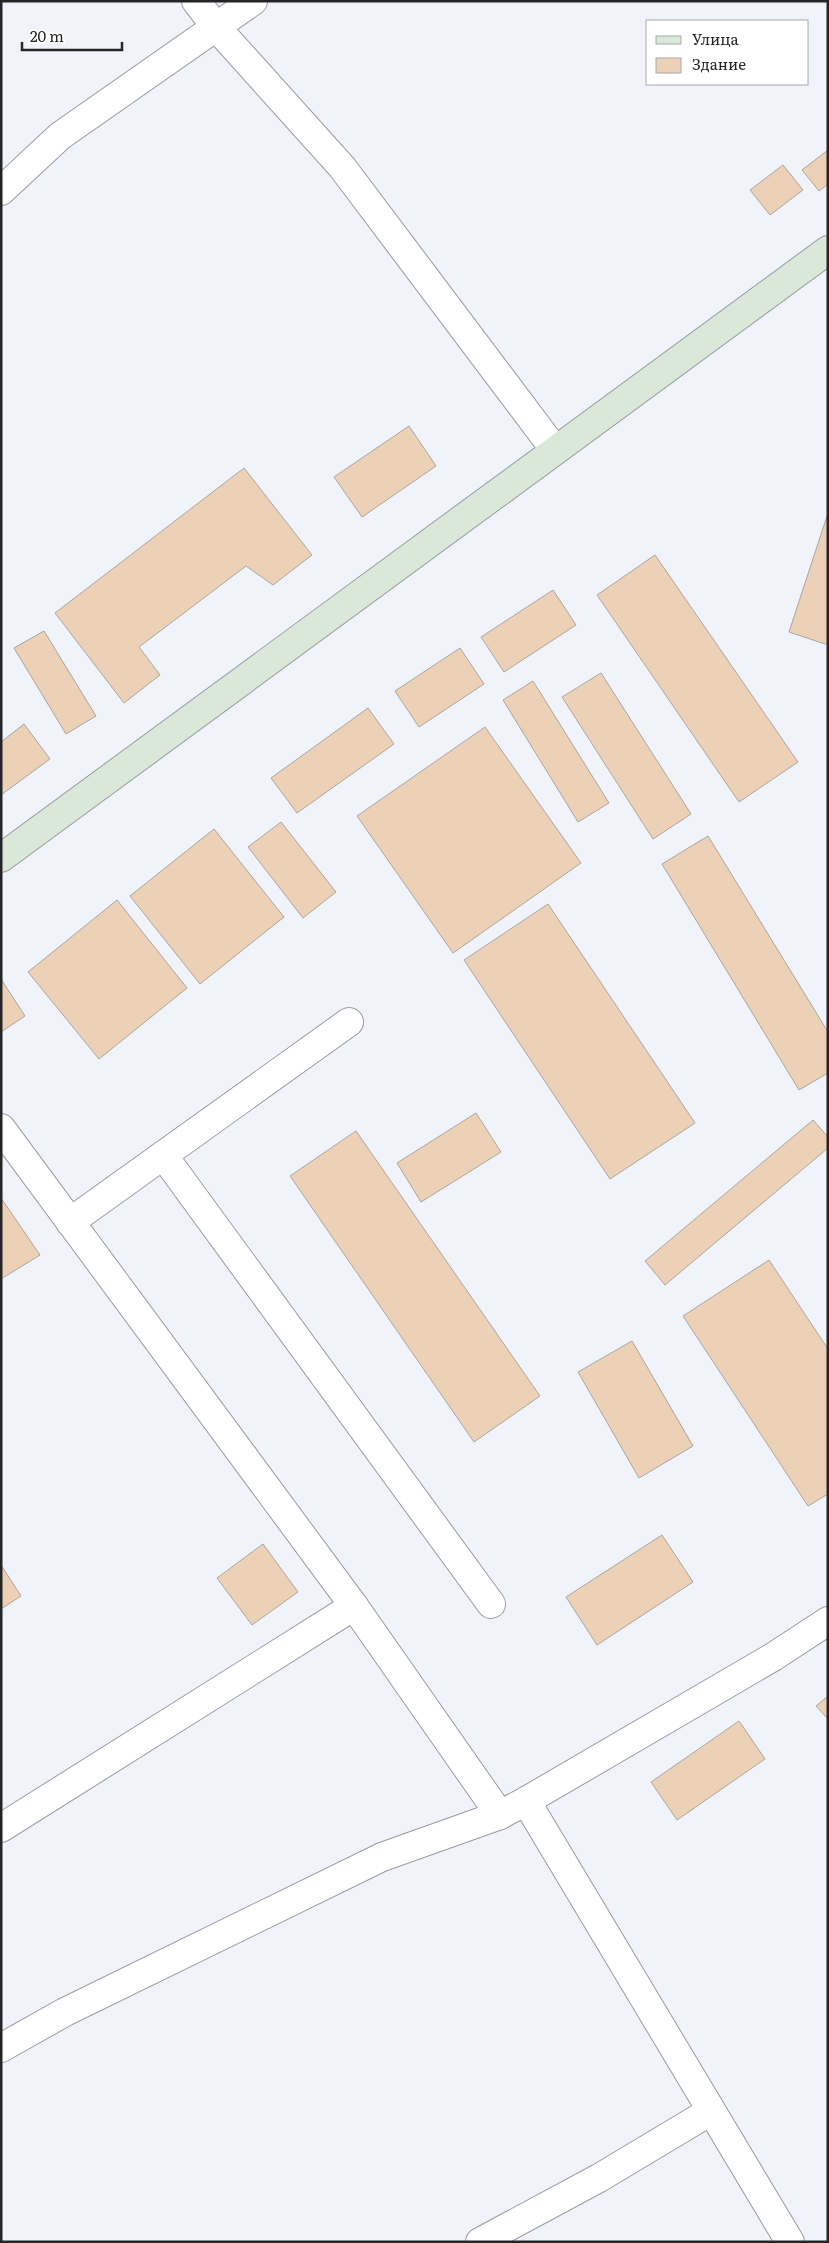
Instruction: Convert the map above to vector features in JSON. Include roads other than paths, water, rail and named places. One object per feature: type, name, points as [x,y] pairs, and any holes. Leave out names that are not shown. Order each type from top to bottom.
[{"type":"street","points":[[196,1],[216,27],[342,166],[555,450]]},
{"type":"street","points":[[1,191],[60,136],[253,1]]},
{"type":"street","points":[[1,858],[828,250]]},
{"type":"street","points":[[70,1222],[349,1022]]},
{"type":"street","points":[[1,1128],[354,1606],[500,1815]]},
{"type":"street","points":[[163,1155],[491,1604]]},
{"type":"street","points":[[1,1828],[354,1606]]},
{"type":"street","points":[[1,2048],[65,2012],[382,1857],[500,1815],[773,1657],[828,1621]]},
{"type":"street","points":[[526,1801],[790,2242]]},
{"type":"street","points":[[480,2242],[599,2178],[711,2111]]}]
